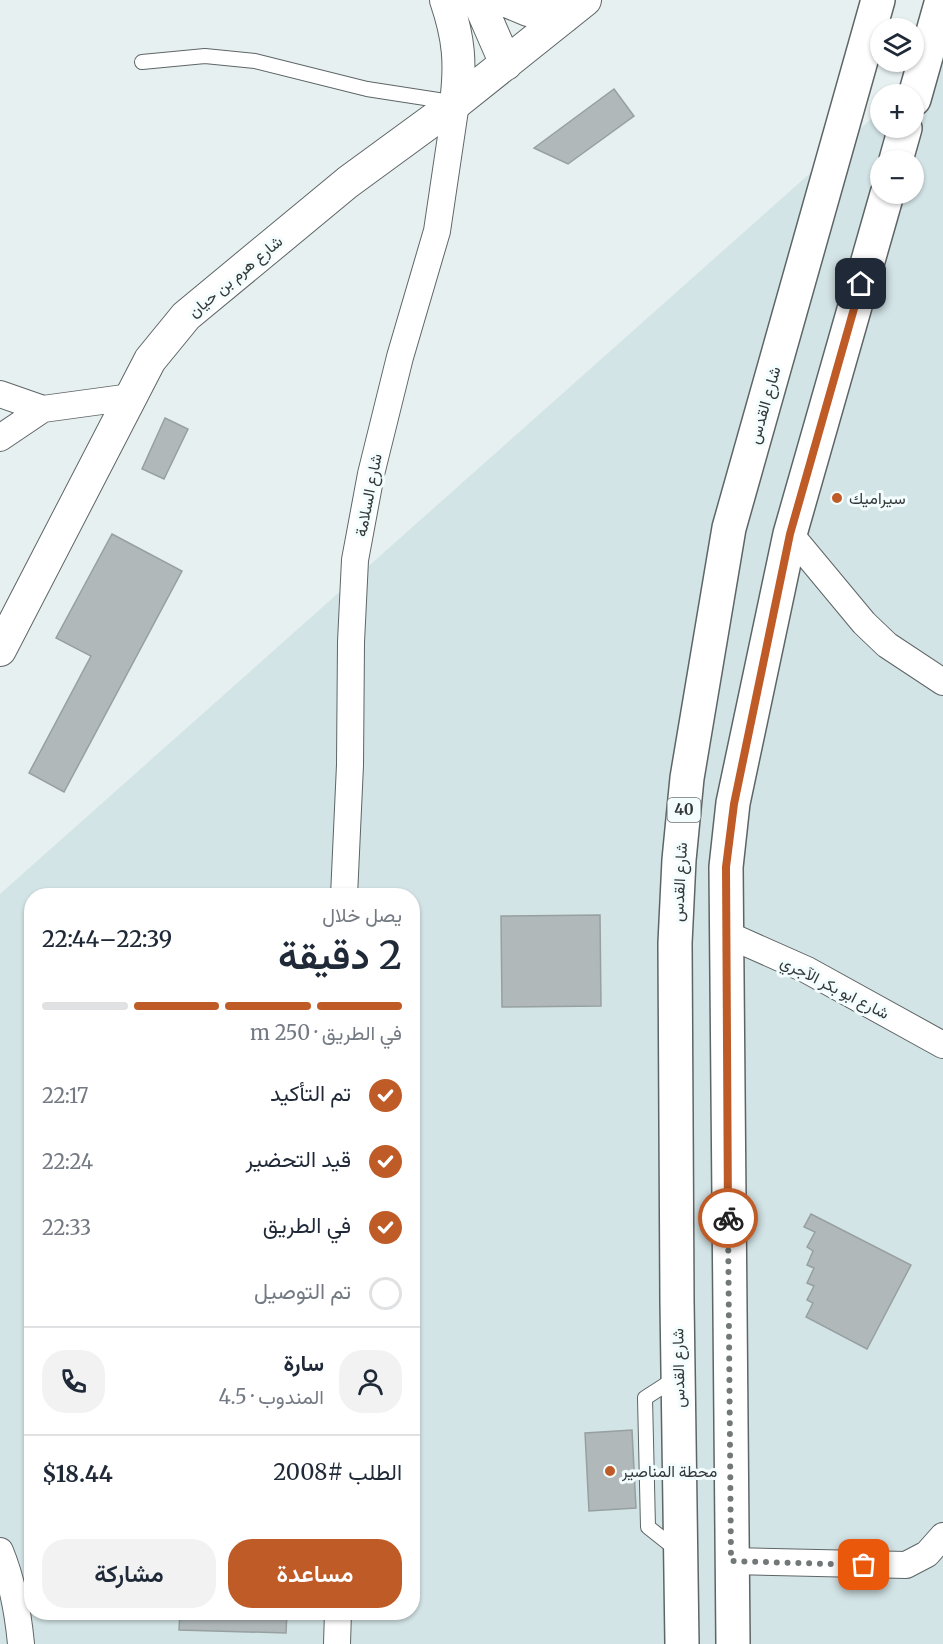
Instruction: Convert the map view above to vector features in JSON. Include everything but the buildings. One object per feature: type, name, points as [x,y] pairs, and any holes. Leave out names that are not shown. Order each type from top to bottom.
[{"type":"highway","name":"شارع القدس","points":[[682,1644],[675,943],[679,860],[687,778],[729,528],[879,0]]},
{"type":"highway","points":[[918,84],[942,0]]},
{"type":"highway","points":[[733,1644],[726,867],[734,804],[790,534],[884,204]]},
{"type":"street","points":[[446,0],[457,34],[459,54],[460,73],[456,103]]},
{"type":"street","points":[[478,0],[506,64]]},
{"type":"street","points":[[504,0],[528,10],[575,8]]},
{"type":"street","name":"شارع هرم بن حيان","points":[[0,650],[150,360],[186,316],[348,182],[456,103],[575,8]]},
{"type":"street","name":"شارع السلامة","points":[[344,888],[355,560],[371,474],[397,368],[437,231],[456,103]]},
{"type":"street","points":[[0,394],[43,409]]},
{"type":"street","points":[[0,438],[43,409],[131,397]]},
{"type":"street","points":[[790,534],[864,623],[887,645],[943,682]]},
{"type":"street","name":"شارع ابو بكر الآجري","points":[[726,934],[807,970],[943,1044]]},
{"type":"street","points":[[731,1561],[906,1565],[927,1554],[943,1536]]},
{"type":"street","points":[[0,1551],[19,1617],[21,1644]]},
{"type":"street","points":[[337,1644],[338,1620]]},
{"type":"lane","points":[[142,62],[205,56],[255,61],[367,89],[456,103]]},
{"type":"shaded area","points":[[943,56],[943,1644],[0,1644],[0,894],[870,120],[870,138],[924,138],[924,84],[922,84]]},
{"type":"way so far","points":[[728,1218],[731,1561],[864,1565]]},
{"type":"place","name":"سيراميك","points":[[837,498]]},
{"type":"place","name":"محطة المناصير","points":[[610,1471]]},
{"type":"route","points":[[728,1218],[726,867],[734,804],[790,534],[861,284]]}]
